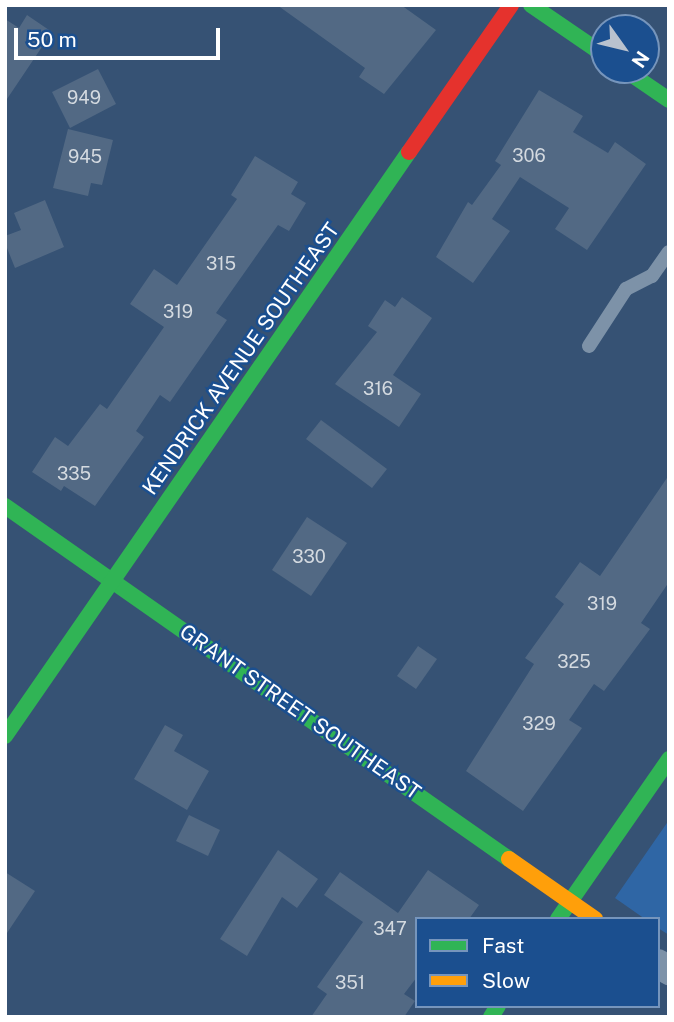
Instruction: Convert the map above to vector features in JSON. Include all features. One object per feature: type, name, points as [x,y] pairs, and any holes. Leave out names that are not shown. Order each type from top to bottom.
[{"type":"street","name":"KENDRICK AVENUE SOUTHEAST","points":[[5,736],[511,5]]},
{"type":"street","points":[[531,5],[590,45]]},
{"type":"street","points":[[646,84],[669,100]]},
{"type":"street","name":"GRANT STREET SOUTHEAST","points":[[5,506],[592,917]]},
{"type":"street","points":[[559,917],[669,758]]},
{"type":"lane","points":[[589,346],[626,289],[652,276],[669,252]]},
{"type":"shaded area","points":[[669,820],[669,935],[660,929],[660,917],[642,917],[615,898]]},
{"type":"building","points":[[277,5],[401,5],[436,30],[384,94],[359,77],[365,68]]},
{"type":"building","points":[[27,15],[52,32],[5,102],[5,19],[19,28]]},
{"type":"building","points":[[98,69],[116,104],[70,128],[52,92]]},
{"type":"building","points":[[539,90],[583,116],[573,132],[608,153],[615,142],[646,164],[587,250],[555,229],[569,208],[520,177],[492,219],[510,231],[473,283],[436,257],[468,202],[472,205],[501,165],[495,161]]},
{"type":"building","points":[[68,129],[113,140],[102,185],[91,183],[88,196],[53,188]]},
{"type":"building","points":[[255,156],[298,182],[291,194],[306,203],[289,231],[278,225],[216,313],[227,320],[170,402],[160,395],[136,431],[144,437],[95,506],[64,486],[61,491],[32,472],[55,437],[68,446],[100,404],[107,409],[164,327],[130,304],[154,269],[177,285],[237,199],[231,195]]},
{"type":"building","points":[[45,200],[64,247],[15,268],[5,243],[5,236],[21,230],[14,213]]},
{"type":"building","points":[[402,297],[432,318],[393,375],[421,394],[399,427],[335,384],[377,332],[368,326],[385,300],[395,307]]},
{"type":"building","points":[[321,420],[387,469],[372,488],[306,439]]},
{"type":"building","points":[[669,475],[669,582],[641,623],[650,629],[604,691],[594,684],[569,720],[582,728],[523,811],[466,771],[534,664],[525,658],[564,604],[555,597],[580,562],[600,576]]},
{"type":"building","points":[[307,517],[347,543],[311,596],[272,570]]},
{"type":"building","points":[[418,646],[437,659],[416,689],[397,676]]},
{"type":"building","points":[[165,725],[183,735],[174,751],[209,771],[187,810],[134,779]]},
{"type":"building","points":[[189,815],[220,830],[208,856],[176,841]]},
{"type":"building","points":[[278,850],[318,879],[297,908],[282,897],[247,956],[220,939]]},
{"type":"building","points":[[428,870],[479,905],[470,917],[415,917],[415,980],[404,994],[415,1001],[404,1017],[311,1017],[327,994],[317,987],[363,922],[324,895],[340,872],[398,913]]},
{"type":"building","points":[[5,872],[35,891],[5,936]]},
{"type":"traffic: fast","points":[[531,5],[590,45]]},
{"type":"traffic: fast","points":[[646,84],[669,100]]},
{"type":"traffic: fast","points":[[5,736],[409,152]]},
{"type":"traffic: fast","points":[[5,506],[509,859]]},
{"type":"traffic: fast","points":[[559,917],[669,759]]},
{"type":"traffic: fast","points":[[491,1017],[497,1008]]},
{"type":"traffic: slow","points":[[509,859],[592,917]]},
{"type":"traffic: jam","points":[[409,152],[511,5]]}]
